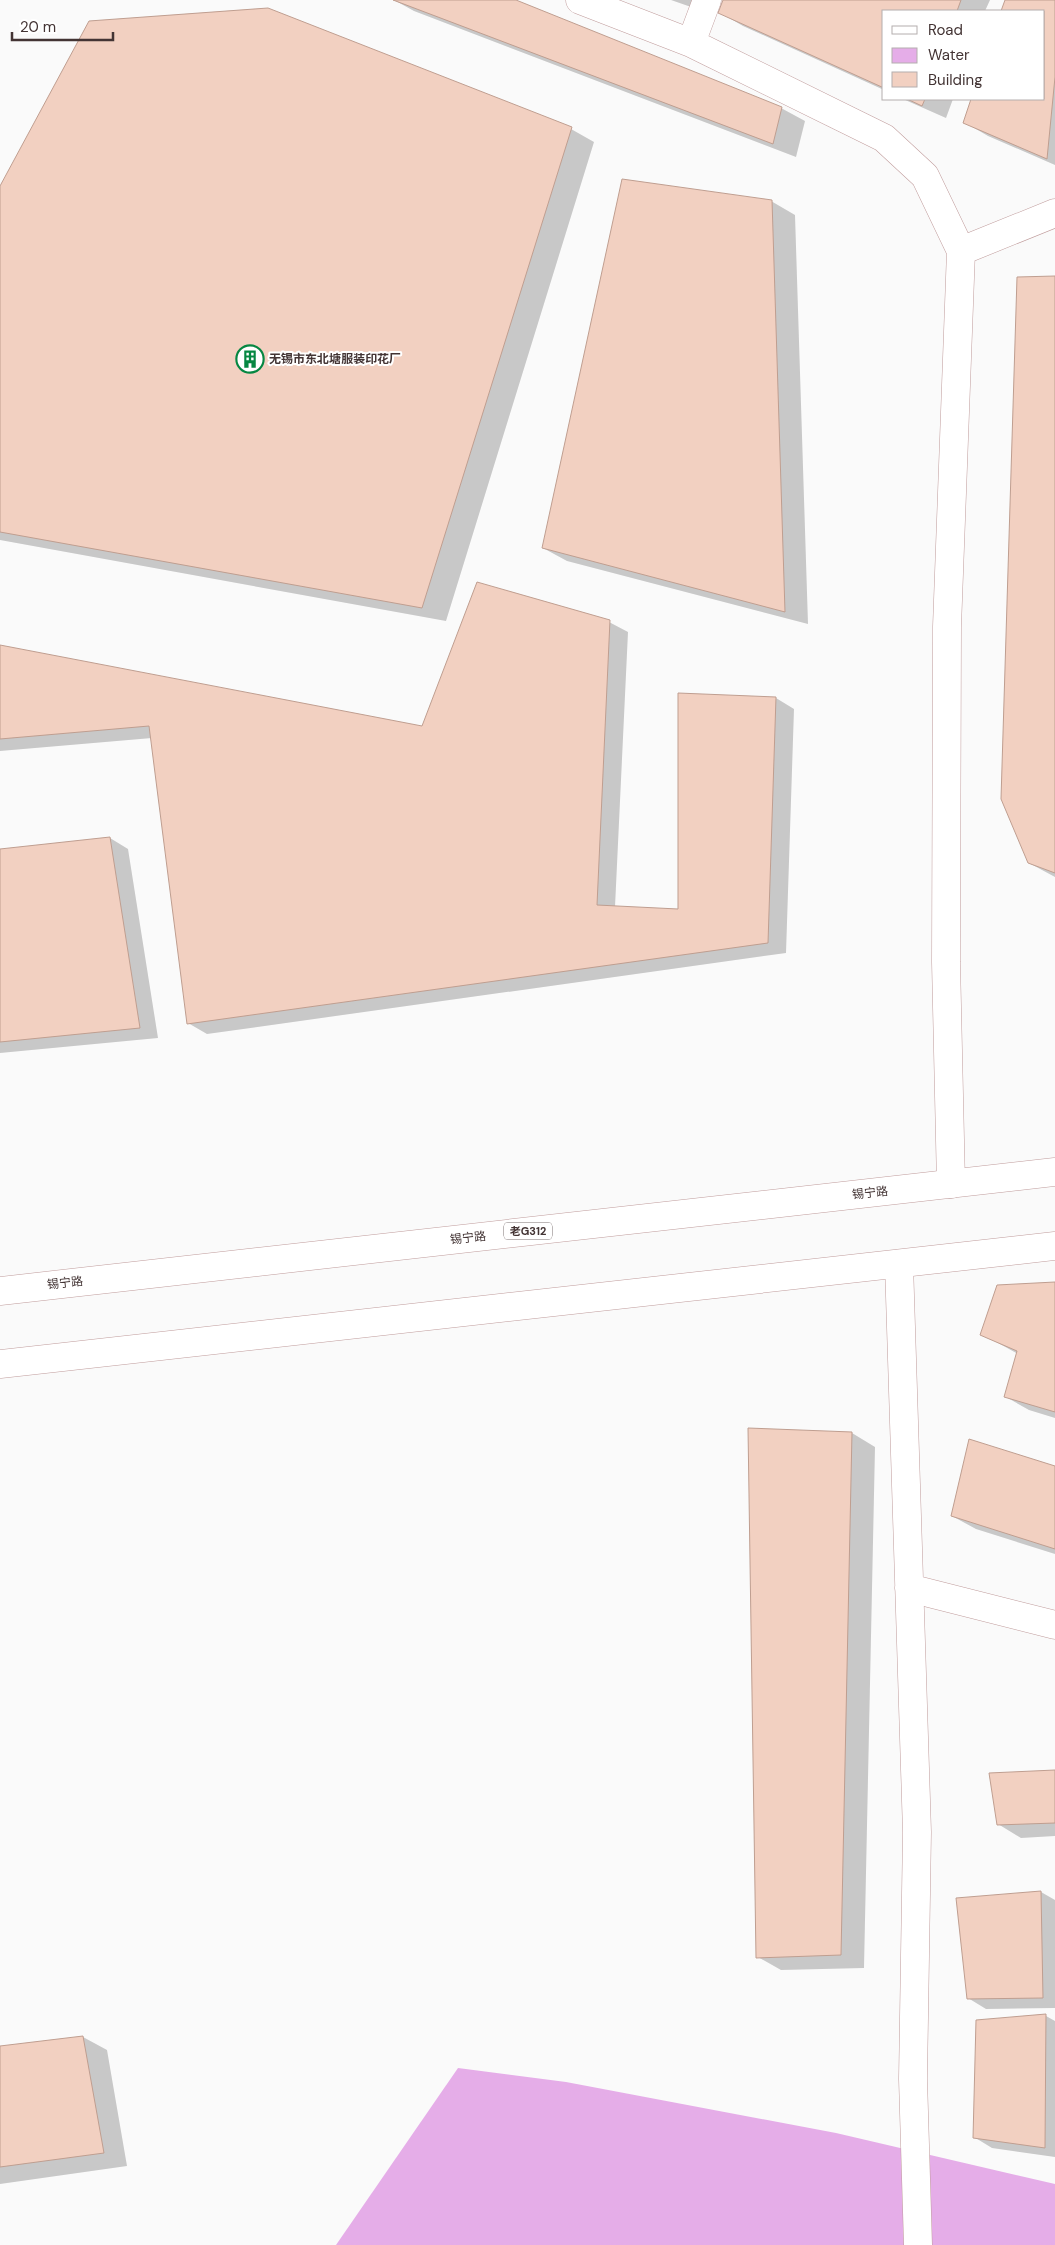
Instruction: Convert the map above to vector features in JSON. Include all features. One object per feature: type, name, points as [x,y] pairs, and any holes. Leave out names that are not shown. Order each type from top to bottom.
[{"type":"street","points":[[580,0],[691,43],[884,138],[925,176],[961,251],[947,636],[946,962],[951,1184]]},
{"type":"street","points":[[691,43],[707,0]]},
{"type":"street","points":[[961,251],[1055,212]]},
{"type":"street","name":"锡宁路","points":[[0,1291],[1055,1172]]},
{"type":"street","points":[[0,1364],[1055,1246]]},
{"type":"street","points":[[899,1264],[917,1832],[913,2079],[918,2245]]},
{"type":"street","points":[[909,1588],[1055,1625]]},
{"type":"water","points":[[458,2068],[566,2082],[836,2133],[1055,2184],[1055,2245],[336,2245]]},
{"type":"building","points":[[393,0],[516,0],[782,107],[773,144]]},
{"type":"building","points":[[723,0],[961,0],[957,10],[882,10],[882,87],[718,13]]},
{"type":"building","points":[[1005,0],[1055,0],[1055,77],[1047,159],[963,123],[971,100],[1045,100],[1045,10],[1001,10]]},
{"type":"building","name":"无锡市东北塘服装印花厂","points":[[268,8],[572,127],[422,608],[0,532],[0,186],[89,21]]},
{"type":"building","points":[[909,100],[925,100],[922,106]]},
{"type":"building","points":[[622,179],[772,200],[785,612],[542,548]]},
{"type":"building","points":[[1055,276],[1055,873],[1028,863],[1001,799],[1017,277]]},
{"type":"building","points":[[477,582],[610,620],[597,905],[678,909],[678,693],[776,697],[768,943],[187,1024],[149,726],[0,739],[0,645],[422,726]]},
{"type":"building","points":[[110,837],[140,1028],[0,1042],[0,849]]},
{"type":"building","points":[[1055,1282],[1055,1412],[1004,1397],[1017,1351],[980,1335],[997,1285]]},
{"type":"building","points":[[748,1428],[852,1432],[841,1955],[756,1958]]},
{"type":"building","points":[[969,1439],[1055,1466],[1055,1549],[951,1516]]},
{"type":"building","points":[[1055,1770],[1055,1823],[997,1825],[989,1773]]},
{"type":"building","points":[[1041,1891],[1043,1998],[967,1999],[956,1898]]},
{"type":"building","points":[[1046,2014],[1045,2148],[973,2138],[976,2020]]},
{"type":"building","points":[[83,2036],[104,2153],[0,2167],[0,2046]]},
{"type":"place","name":"无锡市东北塘服装印花厂","points":[[250,359]]}]
